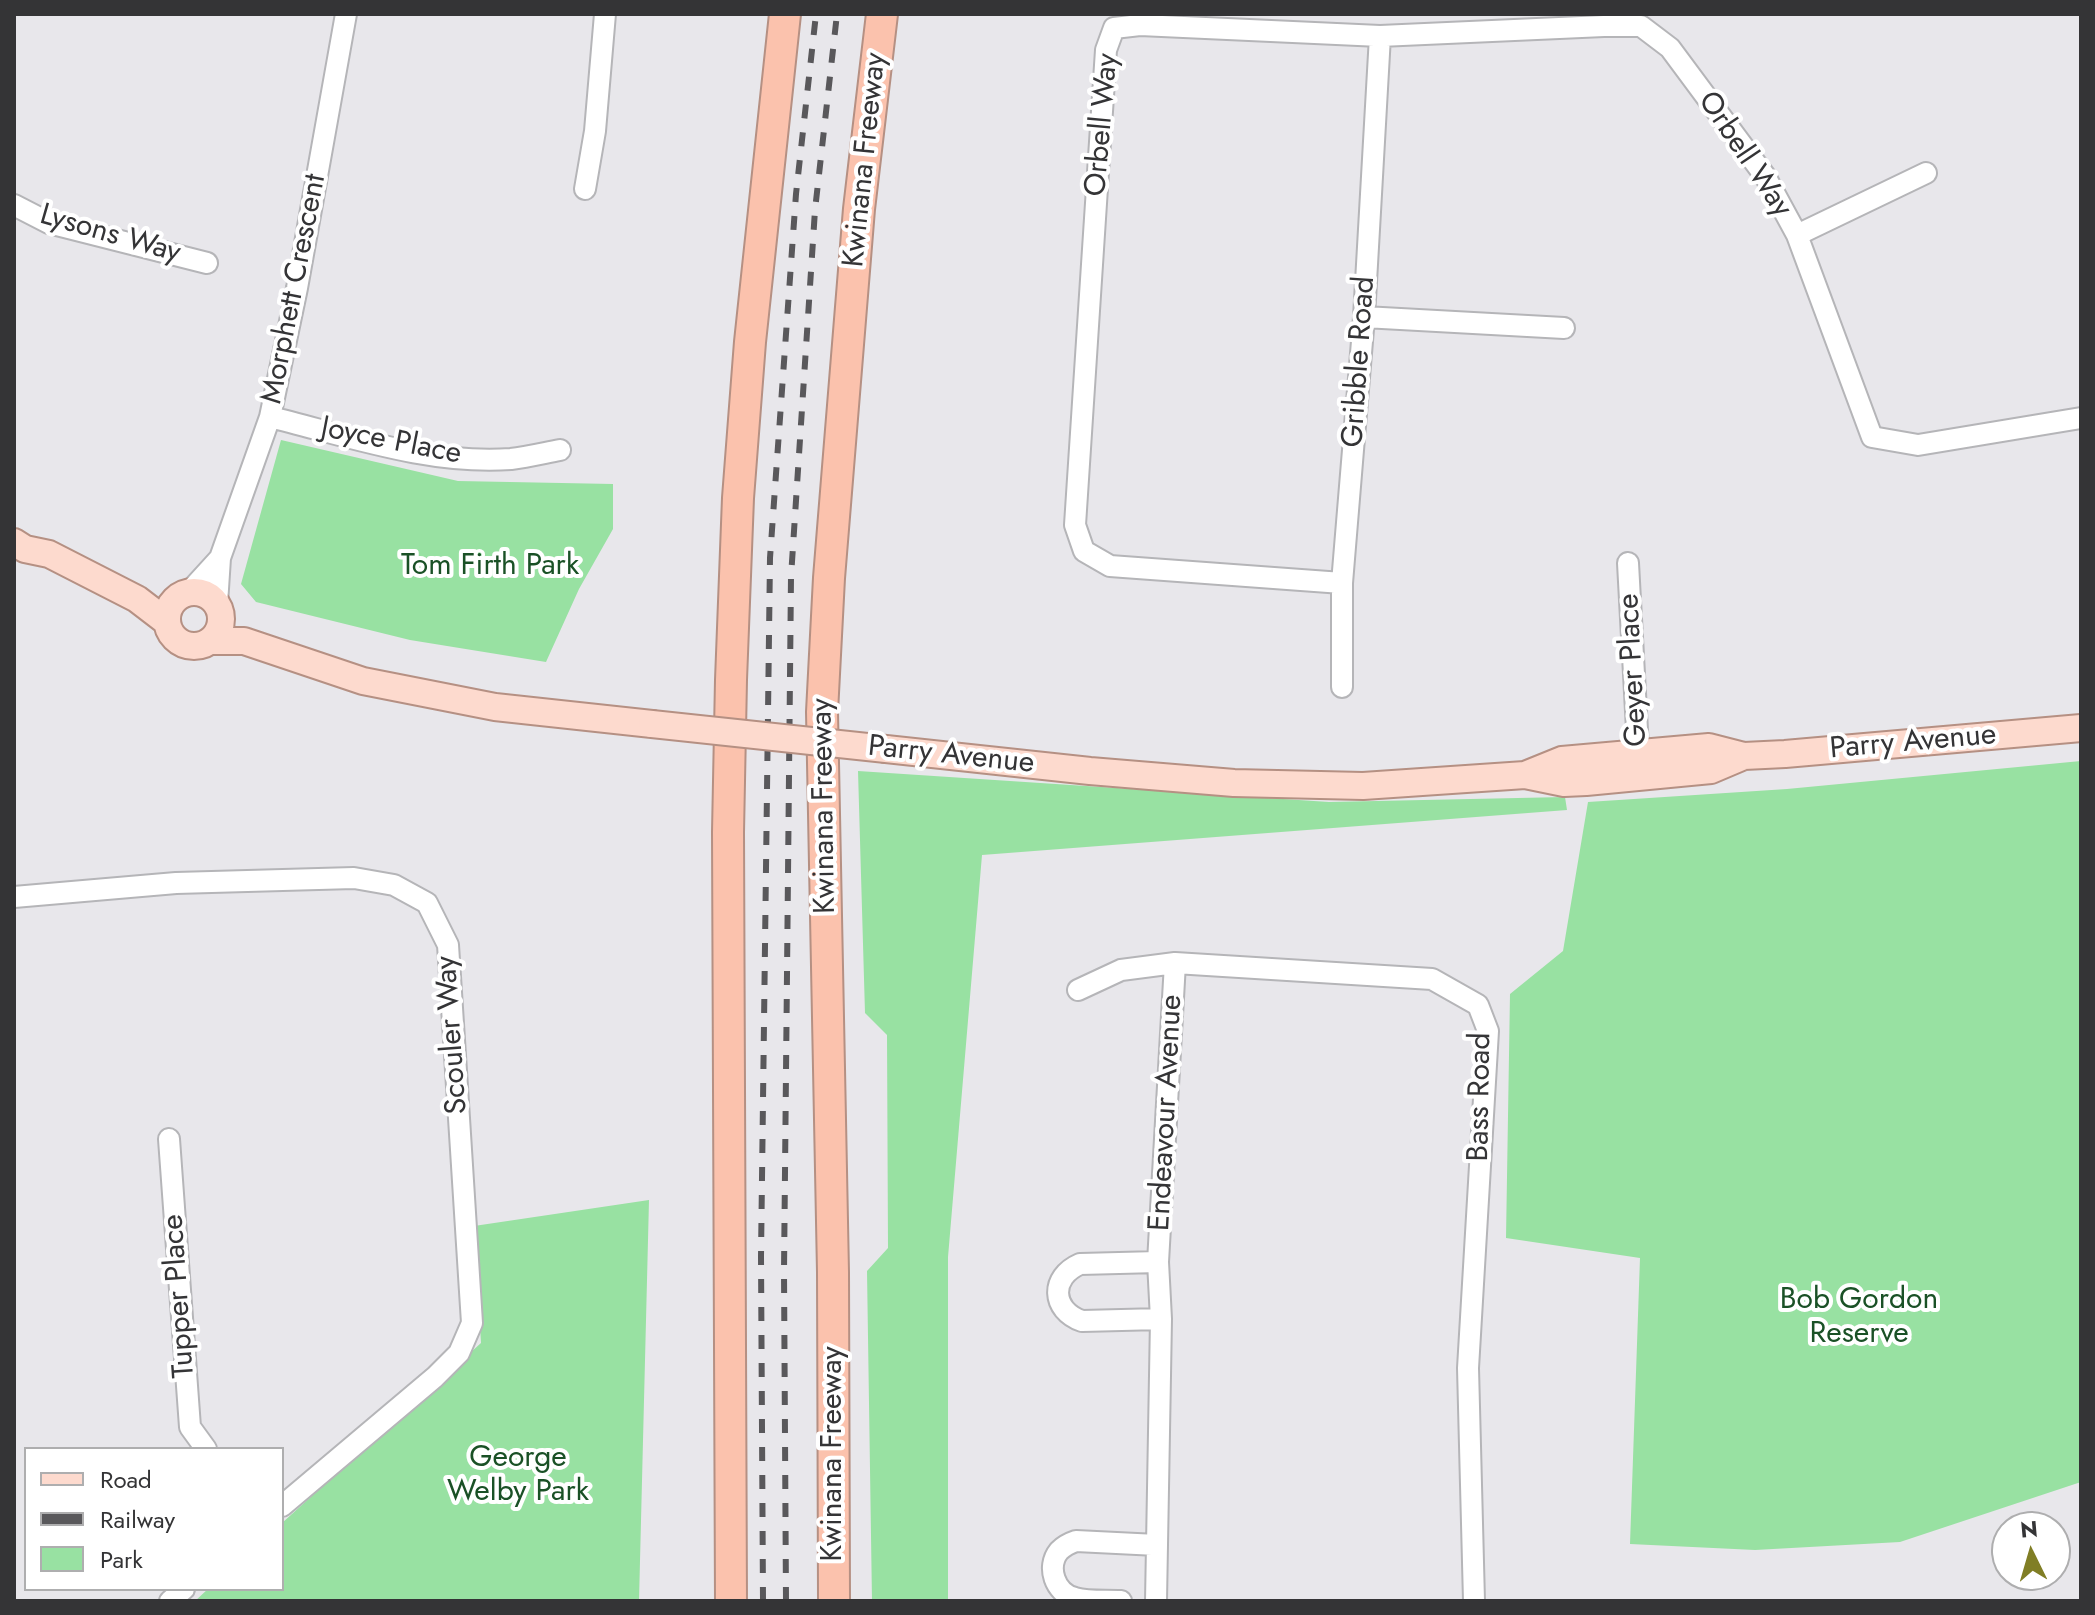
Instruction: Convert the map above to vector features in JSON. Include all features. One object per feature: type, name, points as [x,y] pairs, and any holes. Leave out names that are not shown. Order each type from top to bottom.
[{"type":"highway","points":[[731,1601],[728,911],[731,680],[738,498],[750,342],[785,14]]},
{"type":"highway","name":"Kwinana Freeway","points":[[834,1601],[833,1272],[822,712],[829,578],[859,209],[882,14]]},
{"type":"main road","name":"Parry Avenue","points":[[14,525],[32,535],[49,554]]},
{"type":"main road","name":"Parry Avenue","points":[[14,542],[25,549],[49,554],[137,599],[167,622],[169,631],[183,644],[201,646],[210,641],[244,641],[363,681],[495,707],[1090,771],[1234,783],[1363,786],[1525,775],[1562,760],[1638,766],[1709,747],[1744,756],[2081,728]]},
{"type":"main road","name":"Parry Avenue","points":[[137,599],[205,594],[244,641]]},
{"type":"main road","points":[[167,622],[167,613],[183,595]]},
{"type":"main road","points":[[210,641],[219,630],[219,609]]},
{"type":"street","name":"Morphett Crescent","points":[[219,609],[220,558],[270,417],[297,288],[346,14]]},
{"type":"street","points":[[585,189],[595,131],[605,14]]},
{"type":"street","name":"Orbell Way","points":[[1342,583],[1110,566],[1084,551],[1075,525],[1106,50],[1114,28],[1140,25],[1380,36],[1641,26],[1670,48],[1765,176],[1797,235],[1872,437],[1918,445],[2081,418]]},
{"type":"street","name":"Gribble Road","points":[[1342,687],[1342,583],[1364,317],[1380,36]]},
{"type":"street","points":[[1797,235],[1926,173]]},
{"type":"street","name":"Lysons Way","points":[[14,205],[49,223],[207,263]]},
{"type":"street","points":[[1364,317],[1564,328]]},
{"type":"street","name":"Joyce Place","points":[[270,417],[446,458],[511,459],[560,450]]},
{"type":"street","name":"Morphett Crescent","points":[[183,595],[220,558]]},
{"type":"street","name":"Geyer Place","points":[[1628,563],[1638,766]]},
{"type":"street","name":"Scouler Way","points":[[14,897],[176,883],[354,878],[394,885],[427,903],[448,945],[472,1323],[459,1353],[435,1377],[284,1504]]},
{"type":"street","name":"Bass Road","points":[[1078,990],[1121,970],[1175,963],[1432,979],[1478,1005],[1488,1031],[1468,1368],[1474,1601]]},
{"type":"street","name":"Endeavour Avenue","points":[[1156,1601],[1161,1319],[1158,1262],[1175,963]]},
{"type":"street","name":"Tupper Place","points":[[169,1139],[190,1427],[205,1447]]},
{"type":"street","name":"Endeavour Avenue","points":[[1158,1262],[1080,1264],[1064,1275],[1058,1293],[1065,1312],[1082,1321],[1161,1319]]},
{"type":"street","points":[[1121,1601],[1066,1595],[1059,1588],[1053,1569],[1059,1551],[1076,1541],[1157,1545]]},
{"type":"green space","name":"Tom Firth Park","points":[[281,440],[458,481],[613,484],[613,529],[579,589],[546,662],[410,640],[256,602],[241,584]]},
{"type":"green space","name":"Bob Gordon Reserve","points":[[2081,761],[2081,1482],[1900,1542],[1755,1550],[1630,1544],[1640,1258],[1506,1238],[1510,994],[1563,951],[1588,802],[1787,789]]},
{"type":"green space","points":[[858,771],[1329,802],[1565,797],[1567,810],[982,855],[948,1257],[948,1601],[872,1601],[867,1271],[888,1248],[887,1035],[865,1013]]},
{"type":"green space","name":"George Welby Park","points":[[649,1200],[639,1601],[195,1601],[206,1591],[284,1591],[284,1521],[481,1343],[474,1226]]},
{"type":"railway","points":[[763,1601],[761,1256],[770,558],[796,194],[816,14]]},
{"type":"railway","points":[[786,1601],[784,1271],[791,577],[815,210],[837,14]]}]
